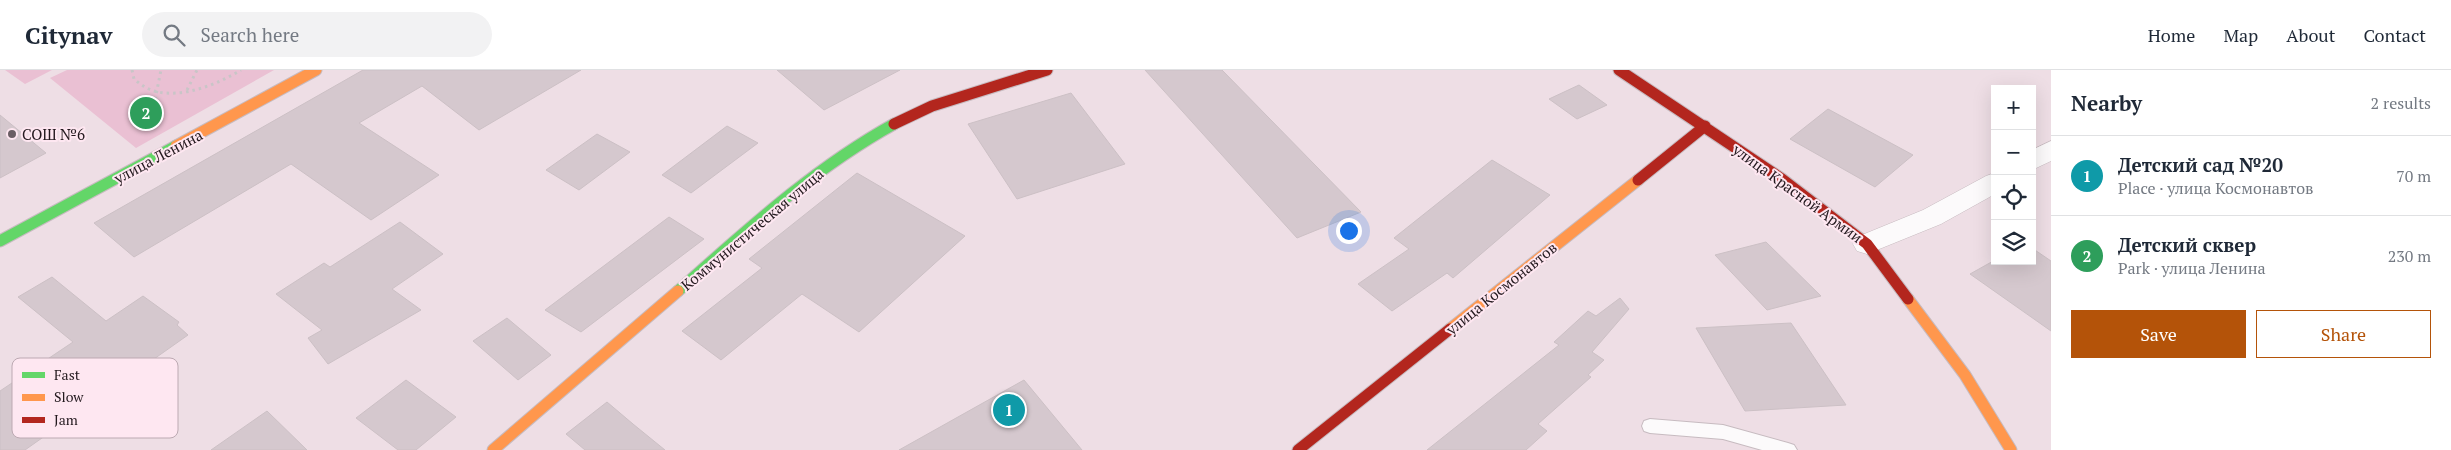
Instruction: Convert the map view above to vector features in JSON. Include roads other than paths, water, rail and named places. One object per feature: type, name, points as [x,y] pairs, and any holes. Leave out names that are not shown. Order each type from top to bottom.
[{"type":"street","name":"улица Ленина","points":[[0,241],[316,70]]},
{"type":"street","name":"Коммунистическая улица","points":[[493,450],[801,185],[865,139],[932,106],[1046,70]]},
{"type":"street","name":"улица Красной Армии","points":[[1618,70],[1705,126],[1782,179],[1867,244],[1965,376],[2011,450]]},
{"type":"street","name":"улица Космонавтов","points":[[1298,450],[1705,126]]},
{"type":"street","points":[[2036,159],[2051,150]]},
{"type":"street","points":[[1867,244],[1932,217],[1991,184]]},
{"type":"lane","points":[[1650,426],[1723,432],[1788,450]]},
{"type":"place","name":"Детский сквер","points":[[146,113]]},
{"type":"place","name":"СОШ №6","points":[[12,134]]},
{"type":"place","name":"Детский сад №20","points":[[1009,410]]}]
